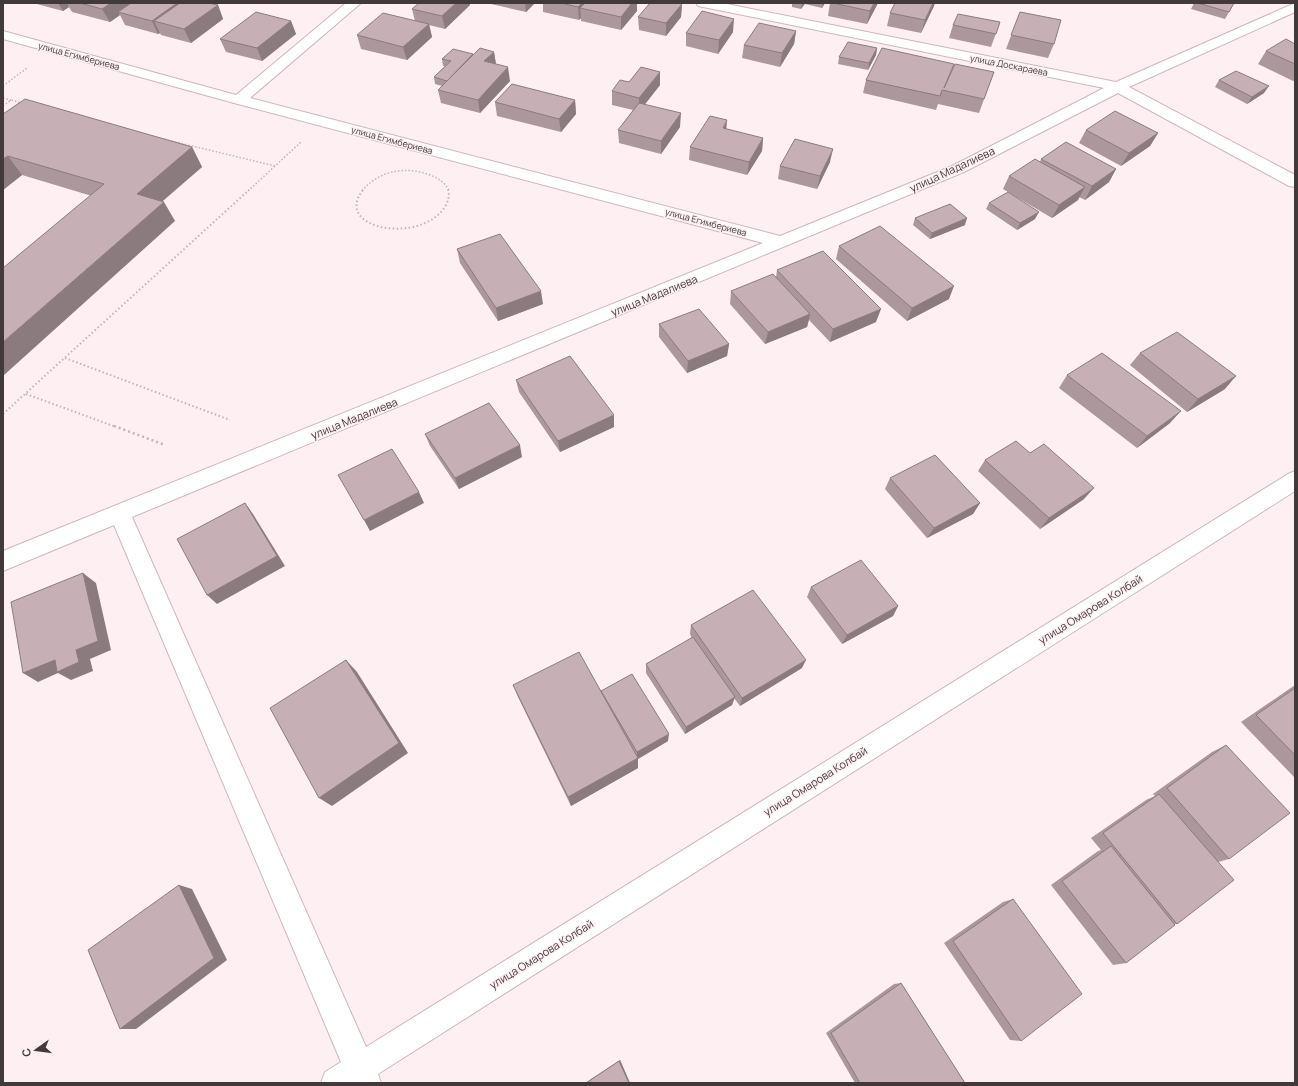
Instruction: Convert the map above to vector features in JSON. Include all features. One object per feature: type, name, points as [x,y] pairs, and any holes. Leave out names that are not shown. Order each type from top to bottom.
[{"type":"street","points":[[239,100],[354,3]]},
{"type":"street","name":"улица Доскараева","points":[[703,3],[1118,86],[1295,182]]},
{"type":"street","name":"улица Мадалиева","points":[[3,561],[958,169],[1118,86],[1295,7]]},
{"type":"street","name":"улица Егимбериева","points":[[3,35],[239,100],[782,242]]},
{"type":"street","name":"улица Омарова Колбай","points":[[336,1083],[363,1075],[1295,480]]},
{"type":"street","points":[[120,514],[363,1075]]},
{"type":"path","points":[[3,86],[32,65]]},
{"type":"path","points":[[3,98],[27,104]]},
{"type":"path","points":[[3,106],[11,100]]},
{"type":"path","points":[[151,135],[275,166]]},
{"type":"path","points":[[3,414],[302,141]]},
{"type":"path","points":[[408,170],[422,171],[442,180],[448,188],[449,196],[446,206],[439,214],[414,227],[399,229],[385,228],[371,224],[362,217],[357,209],[357,200],[362,190],[371,182],[382,176],[408,170]]},
{"type":"path","points":[[65,358],[230,420]]},
{"type":"path","points":[[26,394],[165,445]]},
{"type":"building","points":[[80,3],[111,3],[102,9]]},
{"type":"building","points":[[131,3],[177,3],[152,21],[118,12]]},
{"type":"building","points":[[180,3],[209,3],[218,5],[184,29],[154,21]]},
{"type":"building","points":[[419,3],[456,3],[442,16],[412,9]]},
{"type":"building","points":[[561,3],[582,3],[578,7]]},
{"type":"building","points":[[585,3],[632,3],[621,17],[580,8]]},
{"type":"building","points":[[650,3],[682,4],[666,23],[638,17]]},
{"type":"building","points":[[833,3],[874,3],[870,11]]},
{"type":"building","points":[[895,3],[933,3],[925,20],[890,13]]},
{"type":"building","points":[[1198,3],[1234,3],[1229,12]]},
{"type":"building","points":[[702,11],[734,19],[719,40],[686,33]]},
{"type":"building","points":[[256,12],[291,21],[257,48],[220,39]]},
{"type":"building","points":[[1020,12],[1061,20],[1054,44],[1011,35]]},
{"type":"building","points":[[383,13],[429,24],[403,47],[357,35]]},
{"type":"building","points":[[958,14],[1000,22],[996,34],[953,25]]},
{"type":"building","points":[[759,23],[796,31],[782,53],[744,45]]},
{"type":"building","points":[[1286,39],[1295,44],[1295,64],[1266,51]]},
{"type":"building","points":[[848,42],[877,48],[869,63],[839,57]]},
{"type":"building","points":[[480,48],[494,52],[484,61],[508,67],[478,100],[438,90]]},
{"type":"building","points":[[882,48],[954,64],[944,88],[955,64],[994,72],[984,99],[942,90],[940,96],[866,80]]},
{"type":"building","points":[[453,49],[473,54],[447,81],[434,77],[451,61],[442,59]]},
{"type":"building","points":[[641,67],[660,72],[639,98],[612,91],[620,80],[629,82]]},
{"type":"building","points":[[1236,71],[1269,86],[1252,97],[1219,80]]},
{"type":"building","points":[[512,84],[575,100],[559,119],[495,102]]},
{"type":"building","points":[[25,99],[192,147],[137,194],[164,202],[3,342],[3,268],[104,184],[8,156],[3,159],[3,114]]},
{"type":"building","points":[[639,103],[681,113],[661,141],[618,130]]},
{"type":"building","points":[[1115,111],[1158,133],[1129,153],[1086,130]]},
{"type":"building","points":[[710,116],[727,120],[723,128],[763,138],[749,162],[690,147]]},
{"type":"building","points":[[795,139],[833,149],[820,176],[780,166]]},
{"type":"building","points":[[1066,142],[1116,169],[1092,186],[1041,159]]},
{"type":"building","points":[[1035,159],[1085,187],[1059,205],[1009,176]]},
{"type":"building","points":[[1008,192],[1039,212],[1020,223],[989,203]]},
{"type":"building","points":[[950,204],[967,218],[932,233],[915,218]]},
{"type":"building","points":[[880,226],[954,286],[912,308],[839,246]]},
{"type":"building","points":[[500,234],[541,291],[496,308],[457,249]]},
{"type":"building","points":[[823,251],[881,309],[833,329],[777,270]]},
{"type":"building","points":[[773,274],[810,314],[768,332],[731,291]]},
{"type":"building","points":[[699,309],[729,344],[688,361],[659,324]]},
{"type":"building","points":[[1177,332],[1236,376],[1198,399],[1140,353]]},
{"type":"building","points":[[1102,353],[1181,411],[1147,436],[1067,375]]},
{"type":"building","points":[[570,356],[614,415],[558,441],[516,380]]},
{"type":"building","points":[[489,403],[520,445],[455,478],[425,434]]},
{"type":"building","points":[[1016,441],[1030,453],[1044,444],[1094,488],[1049,518],[985,460]]},
{"type":"building","points":[[392,449],[419,492],[364,520],[338,475]]},
{"type":"building","points":[[935,455],[980,503],[934,528],[890,478]]},
{"type":"building","points":[[245,503],[277,556],[207,595],[177,539]]},
{"type":"building","points":[[861,560],[898,606],[847,635],[811,587]]},
{"type":"building","points":[[83,573],[98,641],[76,650],[79,662],[57,672],[55,660],[23,673],[11,602]]},
{"type":"building","points":[[753,590],[806,660],[742,698],[691,625]]},
{"type":"building","points":[[693,637],[735,697],[686,727],[646,664]]},
{"type":"building","points":[[579,652],[638,758],[568,797],[513,685]]},
{"type":"building","points":[[346,660],[399,743],[319,798],[270,708]]},
{"type":"building","points":[[632,674],[669,734],[637,752],[601,691]]},
{"type":"building","points":[[1295,688],[1295,755],[1256,715]]},
{"type":"building","points":[[1226,745],[1290,813],[1229,859],[1167,788]]},
{"type":"building","points":[[1159,794],[1234,880],[1177,924],[1103,833]]},
{"type":"building","points":[[1111,846],[1175,925],[1126,963],[1062,881]]},
{"type":"building","points":[[179,885],[214,958],[120,1029],[88,950]]},
{"type":"building","points":[[1013,899],[1082,994],[1021,1041],[953,941]]},
{"type":"building","points":[[901,983],[965,1083],[860,1083],[831,1033]]},
{"type":"building","points":[[619,1061],[629,1083],[586,1083]]}]
